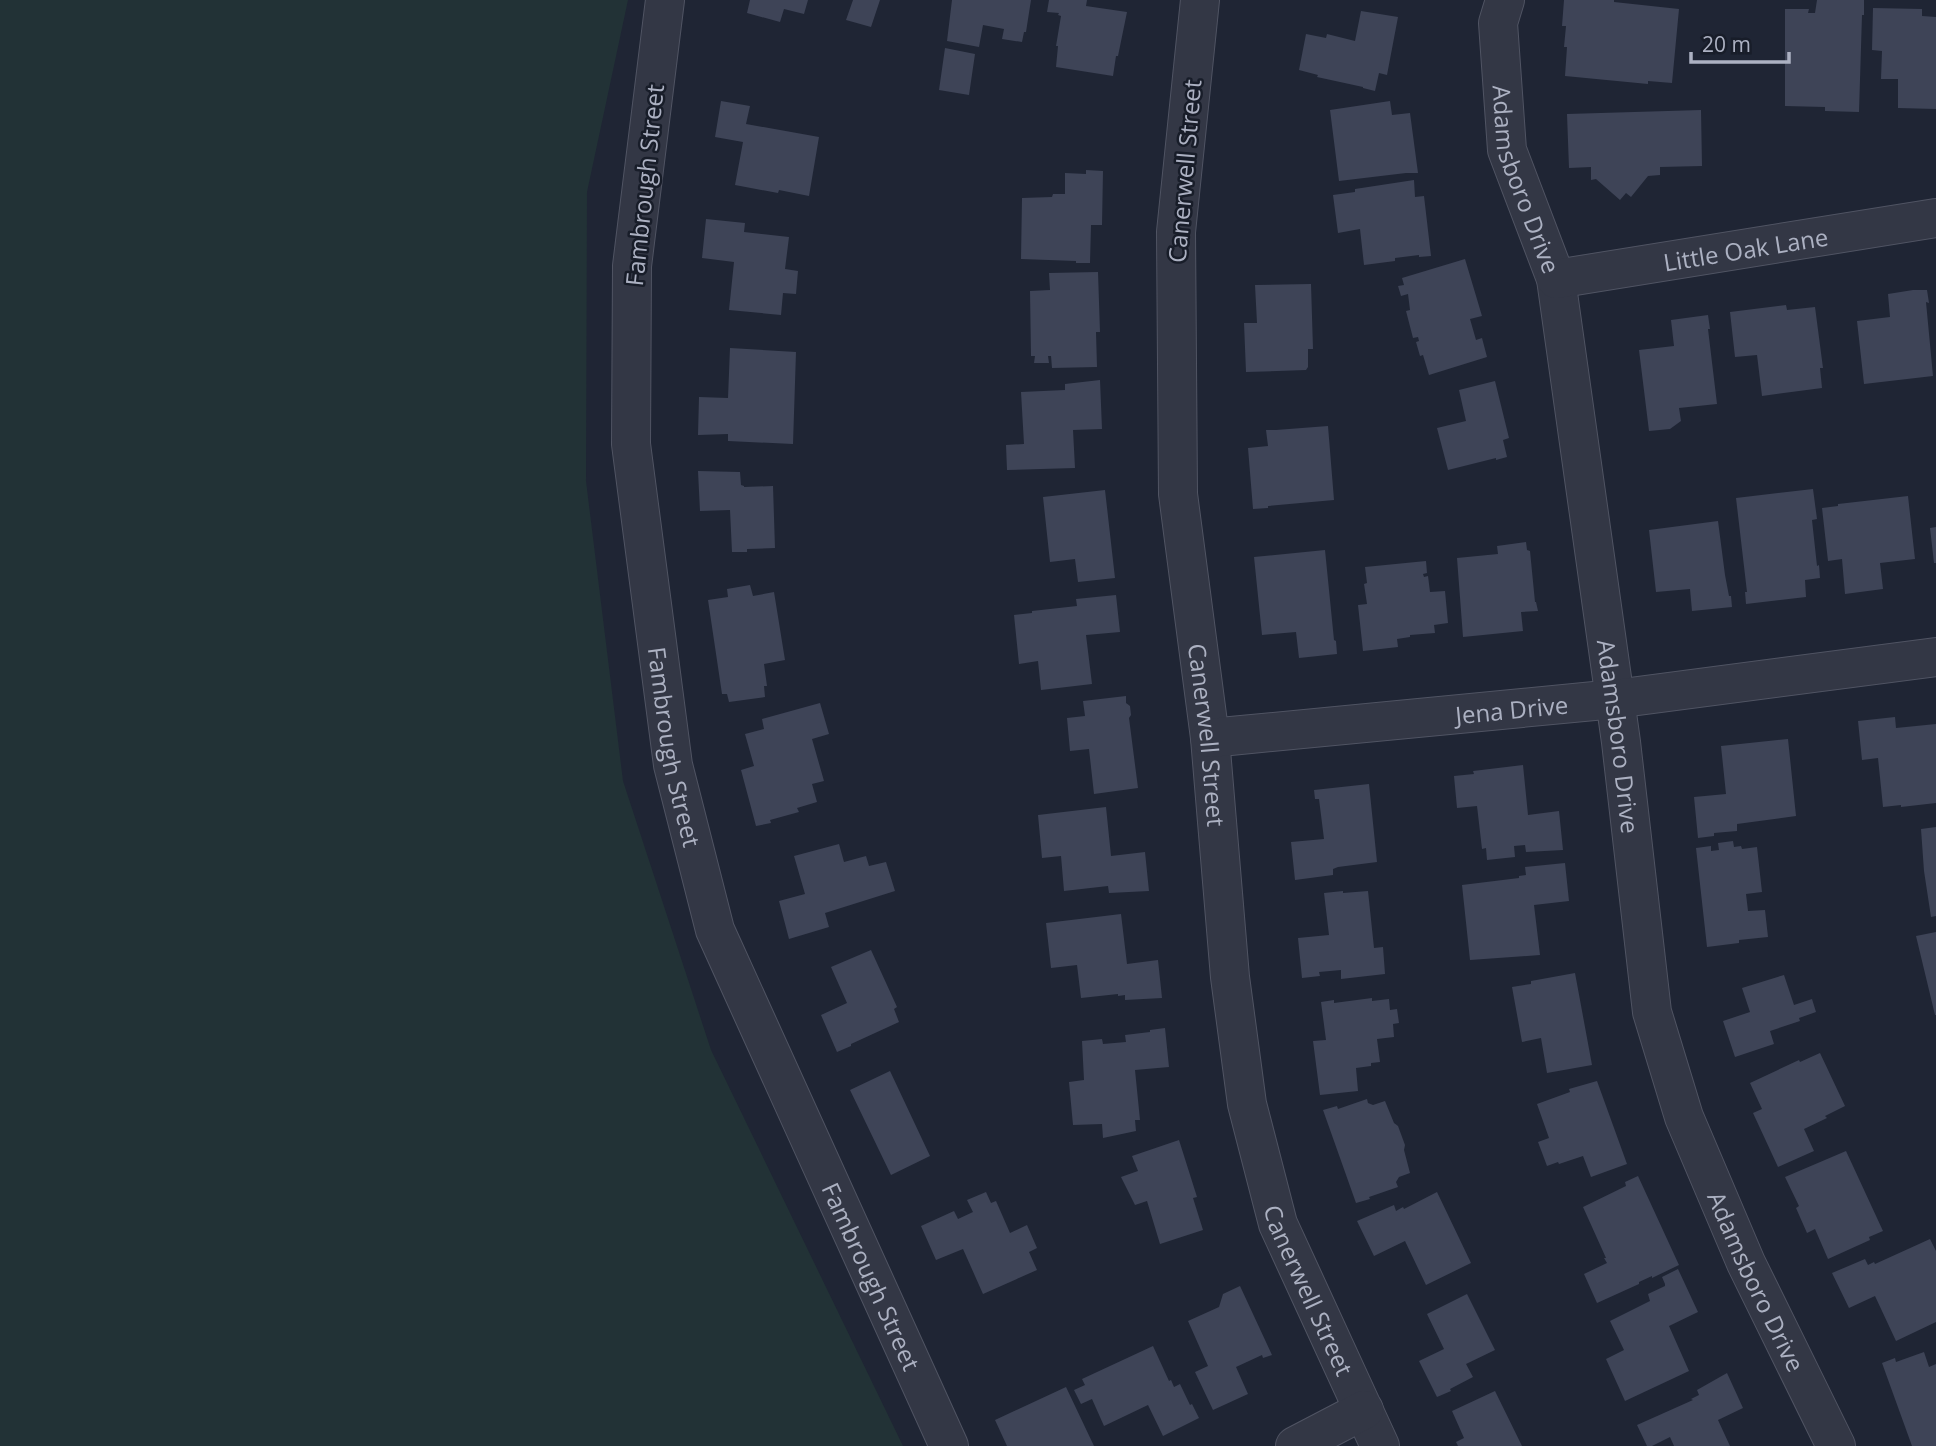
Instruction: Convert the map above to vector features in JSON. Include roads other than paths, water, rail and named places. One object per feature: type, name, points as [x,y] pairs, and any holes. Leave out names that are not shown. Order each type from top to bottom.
[{"type":"street","name":"Fambrough Street","points":[[666,0],[632,266],[631,444],[673,765],[715,930],[949,1446]]},
{"type":"street","name":"Canerwell Street","points":[[1200,0],[1176,232],[1178,494],[1210,738],[1230,976],[1247,1104],[1278,1224],[1380,1446]]},
{"type":"street","name":"Adamsboro Drive","points":[[1505,0],[1497,23],[1507,150],[1556,279],[1615,699],[1652,1012],[1689,1129],[1746,1263],[1836,1446]]},
{"type":"street","name":"Little Oak Lane","points":[[1556,279],[1936,218]]},
{"type":"street","name":"Jena Drive","points":[[1210,738],[1615,699],[1936,657]]},
{"type":"street","points":[[1295,1446],[1364,1410]]}]
